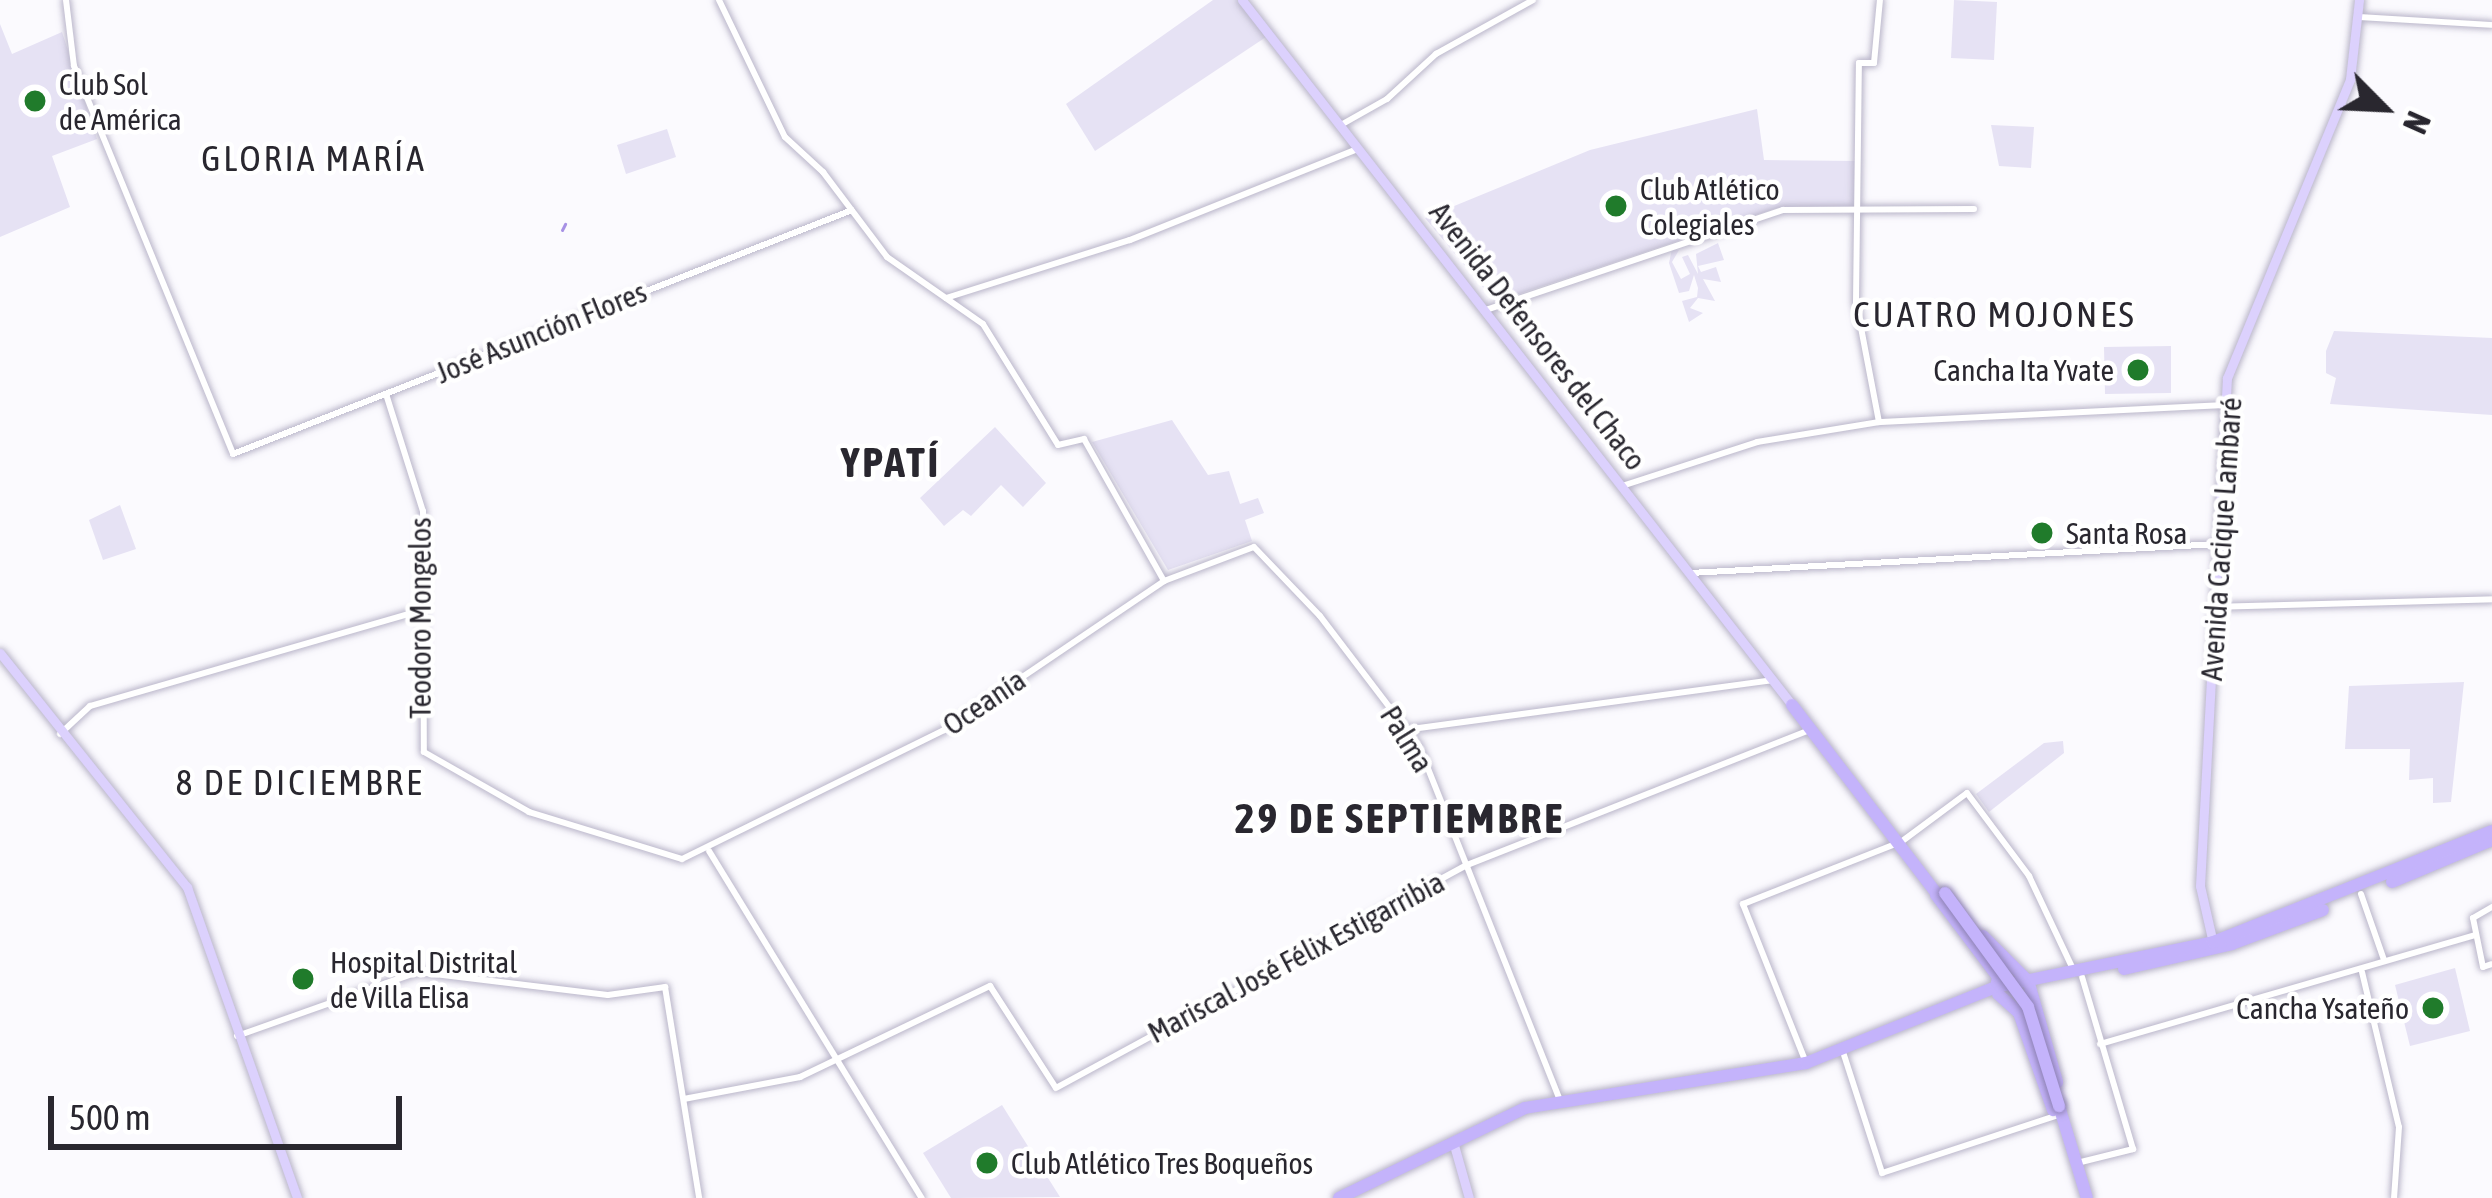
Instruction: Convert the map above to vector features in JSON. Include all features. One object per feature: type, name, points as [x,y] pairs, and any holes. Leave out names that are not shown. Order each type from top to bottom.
[{"type":"highway","name":"Avenida Defensores del Chaco","points":[[1792,705],[1938,890],[2023,1010],[2083,1198]]},
{"type":"highway","points":[[2214,945],[2492,836]]},
{"type":"highway","points":[[1339,1198],[1453,1142],[1559,1098],[1806,1063],[2004,983],[2026,994],[2078,974],[2214,945],[2361,894],[2492,836]]},
{"type":"highway","points":[[1938,890],[2004,983],[2026,994],[2046,1039],[2056,1110]]},
{"type":"highway","points":[[2004,983],[2026,994]]},
{"type":"highway","points":[[1354,1198],[1453,1142],[1577,1101],[1794,1074],[2004,983]]},
{"type":"highway","name":"Avenida Defensores del Chaco","points":[[2056,1110],[2077,1163],[2083,1198]]},
{"type":"main road","name":"Avenida Defensores del Chaco","points":[[1242,0],[1625,485],[1792,705]]},
{"type":"main road","name":"Avenida Cacique Lambaré","points":[[2214,945],[2200,886],[2225,405],[2253,309],[2354,80],[2362,0]]},
{"type":"main road","points":[[0,657],[181,876],[294,1198]]},
{"type":"main road","points":[[1453,1142],[1469,1198]]},
{"type":"street","name":"José Asunción Flores","points":[[66,0],[74,67],[233,454],[851,211]]},
{"type":"street","points":[[718,0],[784,137],[889,259],[983,324],[1058,445],[1084,440],[1164,581]]},
{"type":"street","points":[[1507,0],[1512,11]]},
{"type":"street","points":[[1340,126],[1387,100],[1436,54],[1533,0]]},
{"type":"street","points":[[1879,422],[1856,302],[1861,210],[1859,63],[1874,63],[1880,0]]},
{"type":"street","points":[[2360,18],[2492,25]]},
{"type":"street","points":[[946,298],[1150,232],[1358,149]]},
{"type":"street","points":[[1486,310],[1783,210],[1974,209]]},
{"type":"street","name":"Teodoro Mongelos","points":[[386,394],[423,511],[424,752],[529,812],[682,859],[709,851]]},
{"type":"street","points":[[1625,485],[1757,442],[1879,422],[2225,405]]},
{"type":"street","points":[[1690,574],[2217,544]]},
{"type":"street","name":"Oceanía","points":[[709,851],[944,730],[1164,581],[1254,547]]},
{"type":"street","name":"Palma","points":[[1254,547],[1330,628],[1419,746],[1559,1098]]},
{"type":"street","points":[[2214,607],[2492,599]]},
{"type":"street","points":[[62,733],[90,706],[422,610]]},
{"type":"street","points":[[1404,730],[1772,680]]},
{"type":"street","points":[[1414,726],[1419,746]]},
{"type":"street","name":"Mariscal José Félix Estigarribia","points":[[835,1058],[990,986],[1056,1088],[1467,865],[1811,729]]},
{"type":"street","points":[[1806,1063],[1743,904],[1901,842],[1966,793],[2029,876],[2078,974],[2133,1148],[2077,1163]]},
{"type":"street","points":[[709,851],[922,1198]]},
{"type":"street","points":[[2361,894],[2384,960]]},
{"type":"street","points":[[2488,966],[2476,935],[2475,915],[2492,908]]},
{"type":"street","points":[[2100,1044],[2362,972],[2384,960],[2476,935]]},
{"type":"street","points":[[237,1036],[418,971],[608,995],[665,987],[699,1198]]},
{"type":"street","points":[[2362,972],[2399,1126],[2394,1198]]},
{"type":"street","points":[[1844,1055],[1882,1173],[2056,1110]]},
{"type":"street","points":[[683,1100],[764,1088],[835,1058]]},
{"type":"shaded area","points":[[1213,0],[1239,0],[1266,37],[1095,151],[1066,104]]},
{"type":"shaded area","points":[[1954,0],[1997,2],[1994,60],[1951,58]]},
{"type":"shaded area","points":[[0,24],[12,54],[62,32],[97,139],[52,156],[70,207],[0,237]]},
{"type":"shaded area","name":"Club Atlético Colegiales","points":[[1757,109],[1764,160],[1856,161],[1857,209],[1777,208],[1495,302],[1425,218],[1590,150]]},
{"type":"shaded area","points":[[1991,125],[2034,127],[2031,168],[1999,166]]},
{"type":"shaded area","points":[[667,129],[676,157],[626,174],[617,145]]},
{"type":"shaded area","points":[[1718,243],[1724,260],[1698,266],[1701,272],[1716,267],[1721,282],[1703,279],[1715,301],[1698,298],[1690,308],[1703,313],[1689,322],[1682,301],[1697,297],[1698,288],[1694,275],[1689,291],[1679,293],[1669,263],[1672,249],[1679,250],[1672,262],[1681,279],[1690,274],[1682,257],[1688,255],[1698,274],[1696,254]]},
{"type":"shaded area","points":[[2334,331],[2492,338],[2492,415],[2330,404],[2336,378],[2326,373],[2326,351]]},
{"type":"shaded area","name":"Cancha Ita Yvate","points":[[2171,346],[2171,393],[2105,394],[2104,347]]},
{"type":"shaded area","points":[[1172,420],[1208,475],[1229,471],[1240,504],[1258,498],[1264,513],[1245,520],[1252,541],[1168,570],[1092,442]]},
{"type":"shaded area","points":[[995,427],[1046,483],[1023,507],[1001,485],[971,516],[963,510],[944,526],[920,498]]},
{"type":"shaded area","points":[[120,505],[136,549],[103,560],[89,520]]},
{"type":"shaded area","points":[[2464,682],[2451,802],[2433,803],[2433,778],[2409,780],[2410,749],[2345,749],[2349,686]]},
{"type":"shaded area","points":[[2063,741],[2064,753],[1989,812],[1976,794],[2044,743]]},
{"type":"shaded area","name":"Cancha Ysateño","points":[[2455,968],[2470,1031],[2410,1046],[2395,985]]},
{"type":"shaded area","points":[[1002,1105],[1060,1197],[951,1198],[923,1153]]},
{"type":"waterway","points":[[562,230],[565,224]]},
{"type":"place","name":"Club Sol de América","points":[[35,101]]},
{"type":"place","name":"Club Atlético Colegiales","points":[[1616,206]]},
{"type":"place","name":"Cancha Ita Yvate","points":[[2138,370]]},
{"type":"place","name":"Santa Rosa","points":[[2042,533]]},
{"type":"place","name":"Hospital Distrital de Villa Elisa","points":[[303,979]]},
{"type":"place","name":"Cancha Ysateño","points":[[2433,1008]]},
{"type":"place","name":"Club Atlético Tres Boqueños","points":[[987,1163]]},
{"type":"district","name":"GLORIA MARÍA","points":[[314,159]]},
{"type":"district","name":"CUATRO MOJONES","points":[[1995,315]]},
{"type":"district","name":"YPATÍ","points":[[891,462]]},
{"type":"district","name":"8 DE DICIEMBRE","points":[[300,783]]},
{"type":"district","name":"29 DE SEPTIEMBRE","points":[[1400,818]]}]
